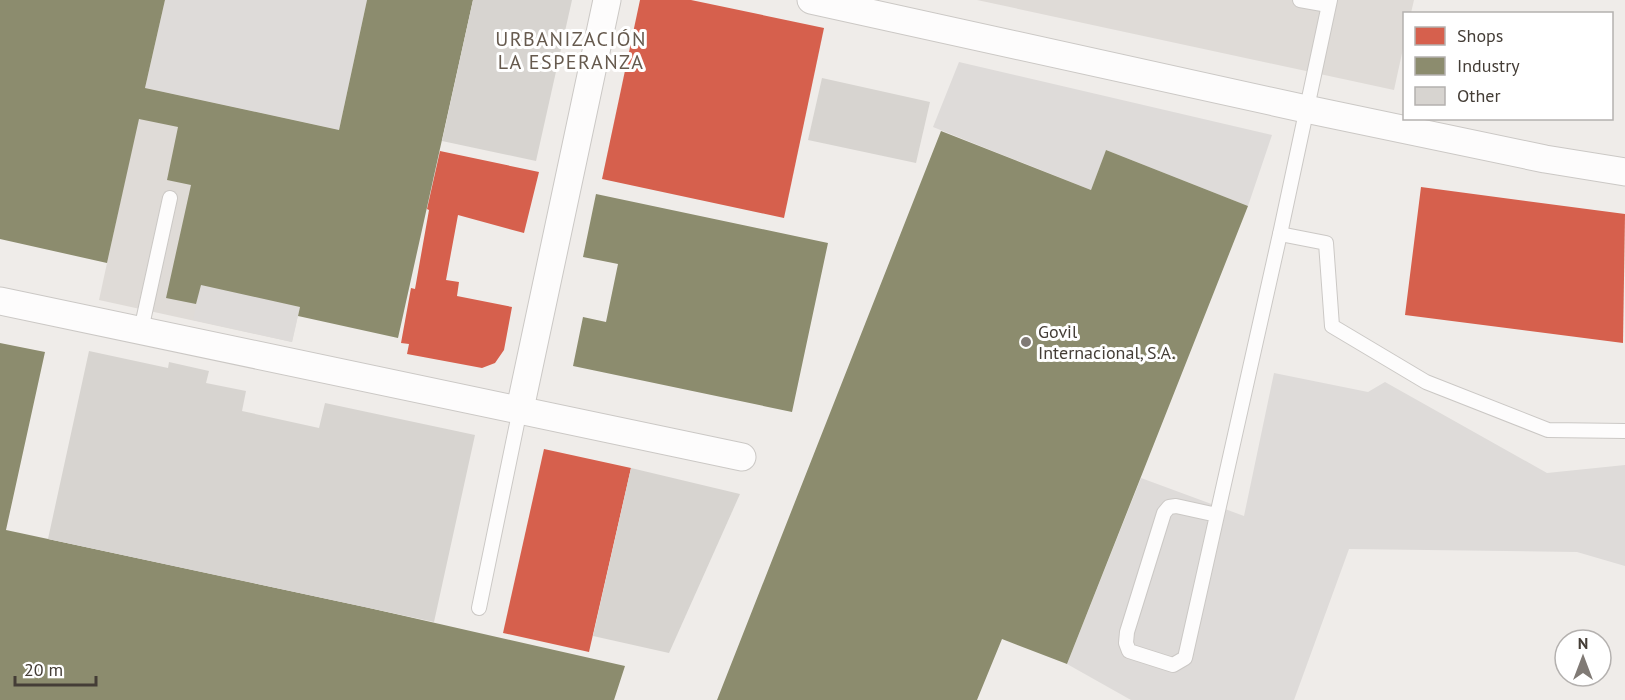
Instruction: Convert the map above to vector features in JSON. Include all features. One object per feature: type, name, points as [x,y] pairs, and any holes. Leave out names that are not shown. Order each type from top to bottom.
[{"type":"street","points":[[520,410],[607,0]]},
{"type":"street","points":[[811,0],[1306,109],[1545,159],[1625,172]]},
{"type":"street","points":[[0,301],[742,457]]},
{"type":"lane","points":[[1217,515],[1176,506],[1169,507],[1164,513],[1127,632],[1126,644],[1130,651],[1173,665],[1185,658],[1280,234],[1329,3],[1300,0]]},
{"type":"lane","points":[[141,330],[170,198]]},
{"type":"lane","points":[[1280,234],[1326,243],[1332,326],[1426,382],[1548,430],[1625,431]]},
{"type":"lane","points":[[479,608],[520,410]]},
{"type":"shaded area","points":[[165,0],[367,0],[339,130],[145,88]]},
{"type":"shaded area","points":[[977,0],[1414,0],[1411,12],[1403,12],[1403,49],[1394,90]]},
{"type":"shaded area","points":[[959,62],[1272,135],[1248,206],[1106,150],[1091,190],[933,127]]},
{"type":"shaded area","points":[[145,88],[339,130],[292,342],[99,300]]},
{"type":"shaded area","points":[[201,285],[300,307],[292,342],[193,320]]},
{"type":"shaded area","points":[[1274,373],[1368,392],[1385,382],[1547,473],[1625,465],[1625,566],[1577,552],[1349,549],[1294,700],[1131,700],[1067,664],[1141,478],[1244,516]]},
{"type":"building: Shops","points":[[640,0],[691,0],[824,28],[784,218],[602,179]]},
{"type":"building: Shops","points":[[440,151],[539,172],[524,233],[458,215],[446,280],[459,282],[457,296],[512,307],[504,350],[495,363],[482,368],[407,354],[409,344],[401,343],[411,288],[415,289],[429,210],[427,209]]},
{"type":"building: Shops","points":[[1421,187],[1625,214],[1623,343],[1405,315]]},
{"type":"building: Shops","points":[[544,449],[631,468],[589,652],[503,633]]},
{"type":"building: Industry","points":[[0,0],[165,0],[145,88],[339,130],[367,0],[473,0],[398,338],[298,316],[300,307],[201,285],[196,304],[166,298],[191,185],[167,180],[178,127],[139,119],[107,263],[0,239]]},
{"type":"building: Industry","name":"Govil Internacional, S.A.","points":[[941,131],[1091,190],[1106,150],[1248,206],[1067,664],[1002,639],[977,700],[717,700]]},
{"type":"building: Industry","points":[[596,194],[828,243],[792,412],[573,366],[583,317],[606,322],[618,264],[583,257]]},
{"type":"building: Industry","points":[[0,343],[45,352],[6,530],[365,607],[625,666],[614,700],[0,700]]},
{"type":"building: Other","points":[[473,0],[572,0],[536,161],[442,141]]},
{"type":"building: Other","points":[[822,78],[930,102],[916,163],[808,140]]},
{"type":"building: Other","points":[[89,351],[168,368],[169,362],[209,371],[206,383],[246,391],[242,411],[319,428],[325,403],[475,435],[434,622],[48,539]]},
{"type":"building: Other","points":[[631,468],[740,494],[669,653],[593,636]]},
{"type":"place","name":"Govil Internacional, S.A.","points":[[1026,342]]},
{"type":"district","name":"URBANIZACIÓN LA ESPERANZA","points":[[571,50]]}]
